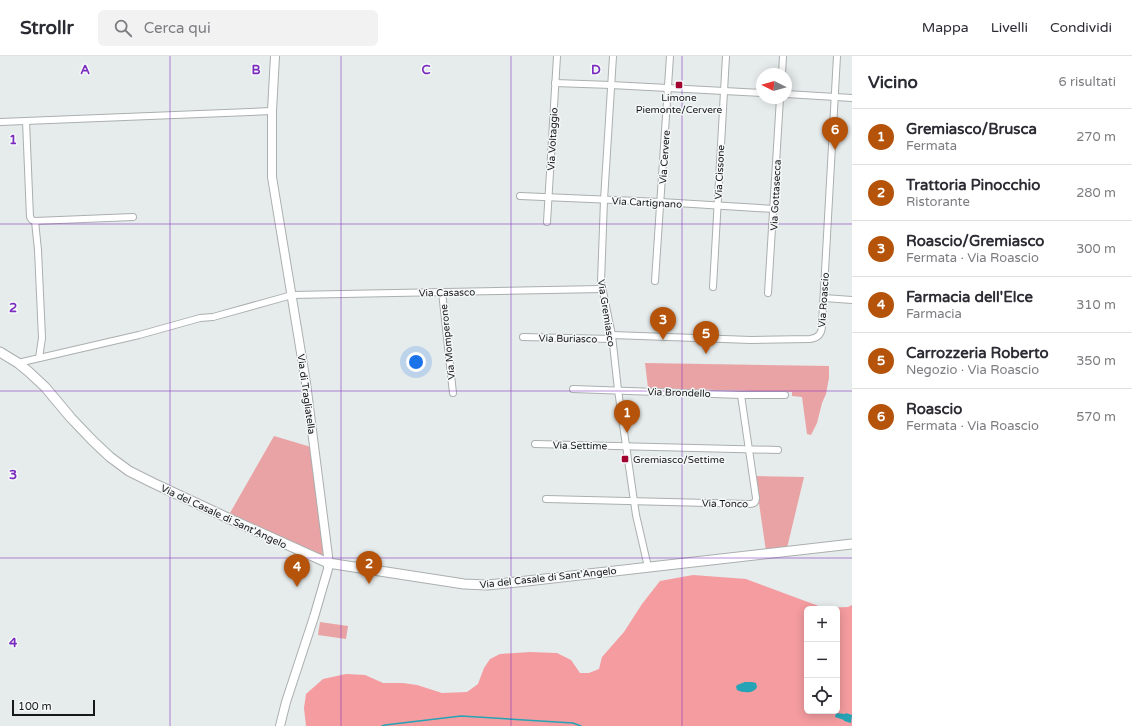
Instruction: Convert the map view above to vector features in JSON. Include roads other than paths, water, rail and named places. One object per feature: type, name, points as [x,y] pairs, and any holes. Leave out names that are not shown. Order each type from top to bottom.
[{"type":"main road","name":"Via del Casale di Sant'Angelo","points":[[0,352],[29,372],[45,387],[93,441],[120,464],[153,483],[328,563],[437,581],[479,585],[852,544]]},
{"type":"street","name":"Via di Tragliatella","points":[[275,56],[272,111],[272,170],[274,190],[306,383],[328,563],[328,569],[314,617],[286,702],[280,726]]},
{"type":"street","name":"Via Voltaggio","points":[[547,222],[557,56]]},
{"type":"street","name":"Via Gremiasco","points":[[613,56],[601,276],[602,289],[612,337],[634,501],[648,567]]},
{"type":"street","name":"Via Cervere","points":[[655,281],[670,56]]},
{"type":"street","name":"Via Cissone","points":[[713,287],[726,56]]},
{"type":"street","points":[[782,68],[783,56]]},
{"type":"street","name":"Via Roascio","points":[[612,337],[751,340],[812,339],[818,336],[822,330],[837,56]]},
{"type":"street","points":[[555,83],[668,87],[756,93]]},
{"type":"street","points":[[792,94],[852,98]]},
{"type":"street","name":"Via Gottasecca","points":[[768,293],[780,104]]},
{"type":"street","points":[[0,122],[272,111]]},
{"type":"street","points":[[26,121],[30,216],[32,220],[133,217]]},
{"type":"street","name":"Via Cartignano","points":[[520,196],[661,202],[774,209]]},
{"type":"street","points":[[35,221],[38,250],[42,338],[39,358]]},
{"type":"street","name":"Via Casasco","points":[[18,363],[139,335],[200,318],[213,317],[292,294],[602,289]]},
{"type":"street","name":"Via Momperone","points":[[442,292],[452,393]]},
{"type":"street","points":[[824,298],[852,300]]},
{"type":"street","name":"Via Buriasco","points":[[523,337],[612,337]]},
{"type":"street","name":"Via Brondello","points":[[572,389],[741,395],[785,395]]},
{"type":"street","name":"Via Tonco","points":[[634,501],[754,503],[756,498],[741,395]]},
{"type":"street","name":"Via Settime","points":[[535,444],[778,450]]},
{"type":"street","points":[[546,498],[634,501]]},
{"type":"water","points":[[745,682],[756,683],[756,689],[748,692],[737,690],[737,685]]},
{"type":"water","points":[[840,713],[846,713],[852,715],[851,723],[835,717],[836,714]]},
{"type":"waterway","points":[[382,726],[461,716],[573,723],[581,726]]},
{"type":"place","name":"Limone Piemonte/Cervere","points":[[679,85]]},
{"type":"place","name":"Roascio","points":[[835,150]]},
{"type":"place","name":"Roascio/Gremiasco","points":[[663,340]]},
{"type":"place","name":"Carrozzeria Roberto","points":[[706,354]]},
{"type":"place","name":"Gremiasco/Brusca","points":[[627,433]]},
{"type":"place","name":"Gremiasco/Settime","points":[[625,459]]},
{"type":"place","name":"Trattoria Pinocchio","points":[[369,584]]},
{"type":"place","name":"Farmacia dell'Elce","points":[[297,587]]}]
